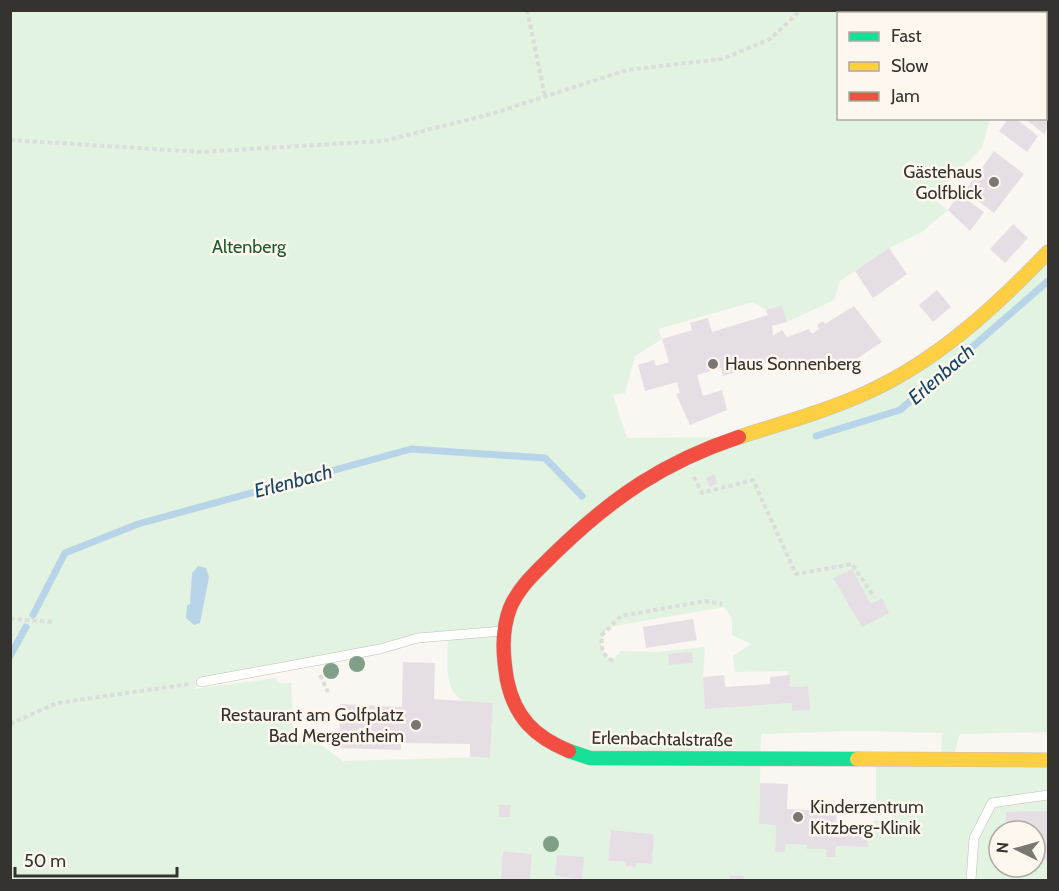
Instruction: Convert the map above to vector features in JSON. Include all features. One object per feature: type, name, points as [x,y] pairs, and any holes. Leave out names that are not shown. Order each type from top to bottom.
[{"type":"street","name":"Erlenbachtalstraße","points":[[1048,252],[998,304],[944,347],[892,380],[834,408],[686,457],[640,480],[583,525],[515,598],[501,643],[505,672],[517,717],[537,736],[553,746],[590,758],[1048,760]]},
{"type":"lane","points":[[201,682],[380,648],[418,638],[504,630]]},
{"type":"lane","points":[[971,880],[974,838],[992,803],[1048,795]]},
{"type":"path","points":[[526,10],[545,96]]},
{"type":"path","points":[[10,140],[201,152],[383,141],[491,114],[627,70],[722,59],[770,39],[801,10]]},
{"type":"path","points":[[686,457],[702,493],[753,480],[796,574],[852,564],[874,597]]},
{"type":"path","points":[[614,661],[604,655],[601,648],[602,634],[621,616],[705,602],[722,604]]},
{"type":"path","points":[[10,619],[52,621]]},
{"type":"path","points":[[10,724],[57,703],[201,682]]},
{"type":"green space","name":"Altenberg","points":[[10,11],[1048,11],[1048,76],[1047,12],[837,12],[837,120],[990,120],[982,148],[931,198],[948,210],[922,232],[889,248],[840,281],[834,300],[787,322],[782,305],[766,310],[753,302],[658,329],[662,339],[635,356],[625,393],[613,395],[627,438],[743,437],[892,380],[1048,252],[1048,732],[960,734],[953,758],[1048,760],[1048,880],[743,880],[743,876],[730,875],[729,880],[530,880],[532,854],[506,851],[501,880],[11,880]],"holes":[[[724,607],[732,618],[732,635],[751,644],[733,656],[735,672],[787,671],[790,687],[808,686],[809,710],[792,711],[792,703],[705,709],[703,677],[705,647],[657,652],[621,651],[613,660],[604,653],[601,645],[603,636],[609,627]],[[448,637],[447,663],[450,682],[458,697],[475,703],[493,703],[490,757],[343,761],[317,742],[294,741],[291,683],[278,683],[276,678],[194,689],[201,682]],[[856,731],[942,733],[941,759],[876,758],[876,802],[891,808],[891,820],[875,820],[868,826],[867,847],[836,846],[835,857],[826,849],[808,849],[807,845],[786,844],[785,852],[775,852],[776,825],[759,824],[761,734]],[[611,830],[654,834],[652,864],[636,863],[636,867],[626,866],[626,862],[608,861]]]},
{"type":"water","points":[[198,566],[206,568],[209,577],[200,623],[194,625],[186,618],[187,606],[190,604],[192,573]]},
{"type":"building","points":[[1047,75],[1048,128],[1044,134],[1026,120],[1047,120]]},
{"type":"building","points":[[1007,120],[1018,120],[1038,136],[1027,152],[999,131]]},
{"type":"building","name":"Gästehaus Golfblick","points":[[994,151],[1024,174],[994,213],[965,191]]},
{"type":"building","points":[[959,194],[984,212],[970,231],[948,210]]},
{"type":"building","points":[[1013,224],[1028,238],[1005,263],[990,249]]},
{"type":"building","points":[[889,248],[907,274],[873,298],[855,271]]},
{"type":"building","points":[[937,290],[951,307],[933,322],[919,305]]},
{"type":"building","name":"Haus Sonnenberg","points":[[782,305],[787,322],[772,326],[773,336],[782,330],[787,337],[809,329],[812,334],[819,329],[817,325],[823,321],[825,324],[854,306],[882,342],[840,370],[836,363],[820,374],[812,362],[799,370],[793,360],[784,366],[776,360],[723,376],[721,368],[697,375],[703,396],[722,390],[727,410],[690,425],[676,394],[680,393],[677,382],[645,391],[638,365],[654,360],[656,366],[669,362],[662,339],[692,330],[690,323],[708,318],[712,332],[768,315],[766,310]]},
{"type":"building","points":[[714,474],[718,483],[710,487],[706,478]]},
{"type":"building","points":[[852,569],[871,604],[882,598],[889,613],[862,627],[833,578]]},
{"type":"building","points":[[693,619],[697,640],[646,648],[643,627]]},
{"type":"building","points":[[692,652],[693,663],[669,665],[668,654]]},
{"type":"building","name":"Restaurant am Golfplatz Bad Mergentheim","points":[[403,662],[435,663],[434,699],[493,703],[490,758],[470,757],[470,744],[401,743],[401,750],[339,748],[340,704],[402,707]]},
{"type":"building","points":[[724,675],[725,687],[770,684],[770,677],[790,675],[790,687],[808,686],[810,710],[792,711],[792,703],[705,709],[703,677]]},
{"type":"building","name":"Kinderzentrum Kitzberg-Klinik","points":[[760,783],[788,784],[787,809],[837,811],[836,825],[868,826],[868,847],[836,846],[835,857],[826,857],[826,849],[807,849],[807,845],[786,844],[785,852],[775,852],[776,825],[759,824]]},
{"type":"building","points":[[499,805],[510,805],[510,817],[499,817]]},
{"type":"building","points":[[1048,811],[1048,860],[1047,819],[1006,819],[1006,812]]},
{"type":"building","points":[[611,830],[654,834],[652,864],[636,863],[636,867],[625,866],[626,862],[608,861]]},
{"type":"building","points":[[503,851],[532,854],[530,880],[501,880]]},
{"type":"building","points":[[557,855],[584,857],[582,879],[555,876]]},
{"type":"building","points":[[730,875],[744,876],[743,880],[729,880]]},
{"type":"waterway","name":"Erlenbach","points":[[816,436],[900,410],[1048,281]]},
{"type":"waterway","name":"Erlenbach","points":[[33,615],[65,553],[138,524],[411,449],[545,458],[582,496]]},
{"type":"waterway","name":"Erlenbach","points":[[10,656],[26,627]]},
{"type":"traffic: fast","points":[[569,751],[590,758],[857,759]]},
{"type":"traffic: slow","points":[[739,437],[837,405],[894,379],[964,331],[1048,252]]},
{"type":"traffic: slow","points":[[857,759],[1048,760]]},
{"type":"traffic: jam","points":[[569,751],[546,739],[528,725],[515,705],[507,680],[504,653],[505,626],[514,600],[530,578],[556,552],[619,498],[663,470],[739,437]]},
{"type":"place","name":"Gästehaus Golfblick","points":[[994,182]]},
{"type":"place","name":"Haus Sonnenberg","points":[[713,364]]},
{"type":"place","name":"Restaurant am Golfplatz Bad Mergentheim","points":[[416,725]]},
{"type":"place","name":"Kinderzentrum Kitzberg-Klinik","points":[[798,817]]}]
